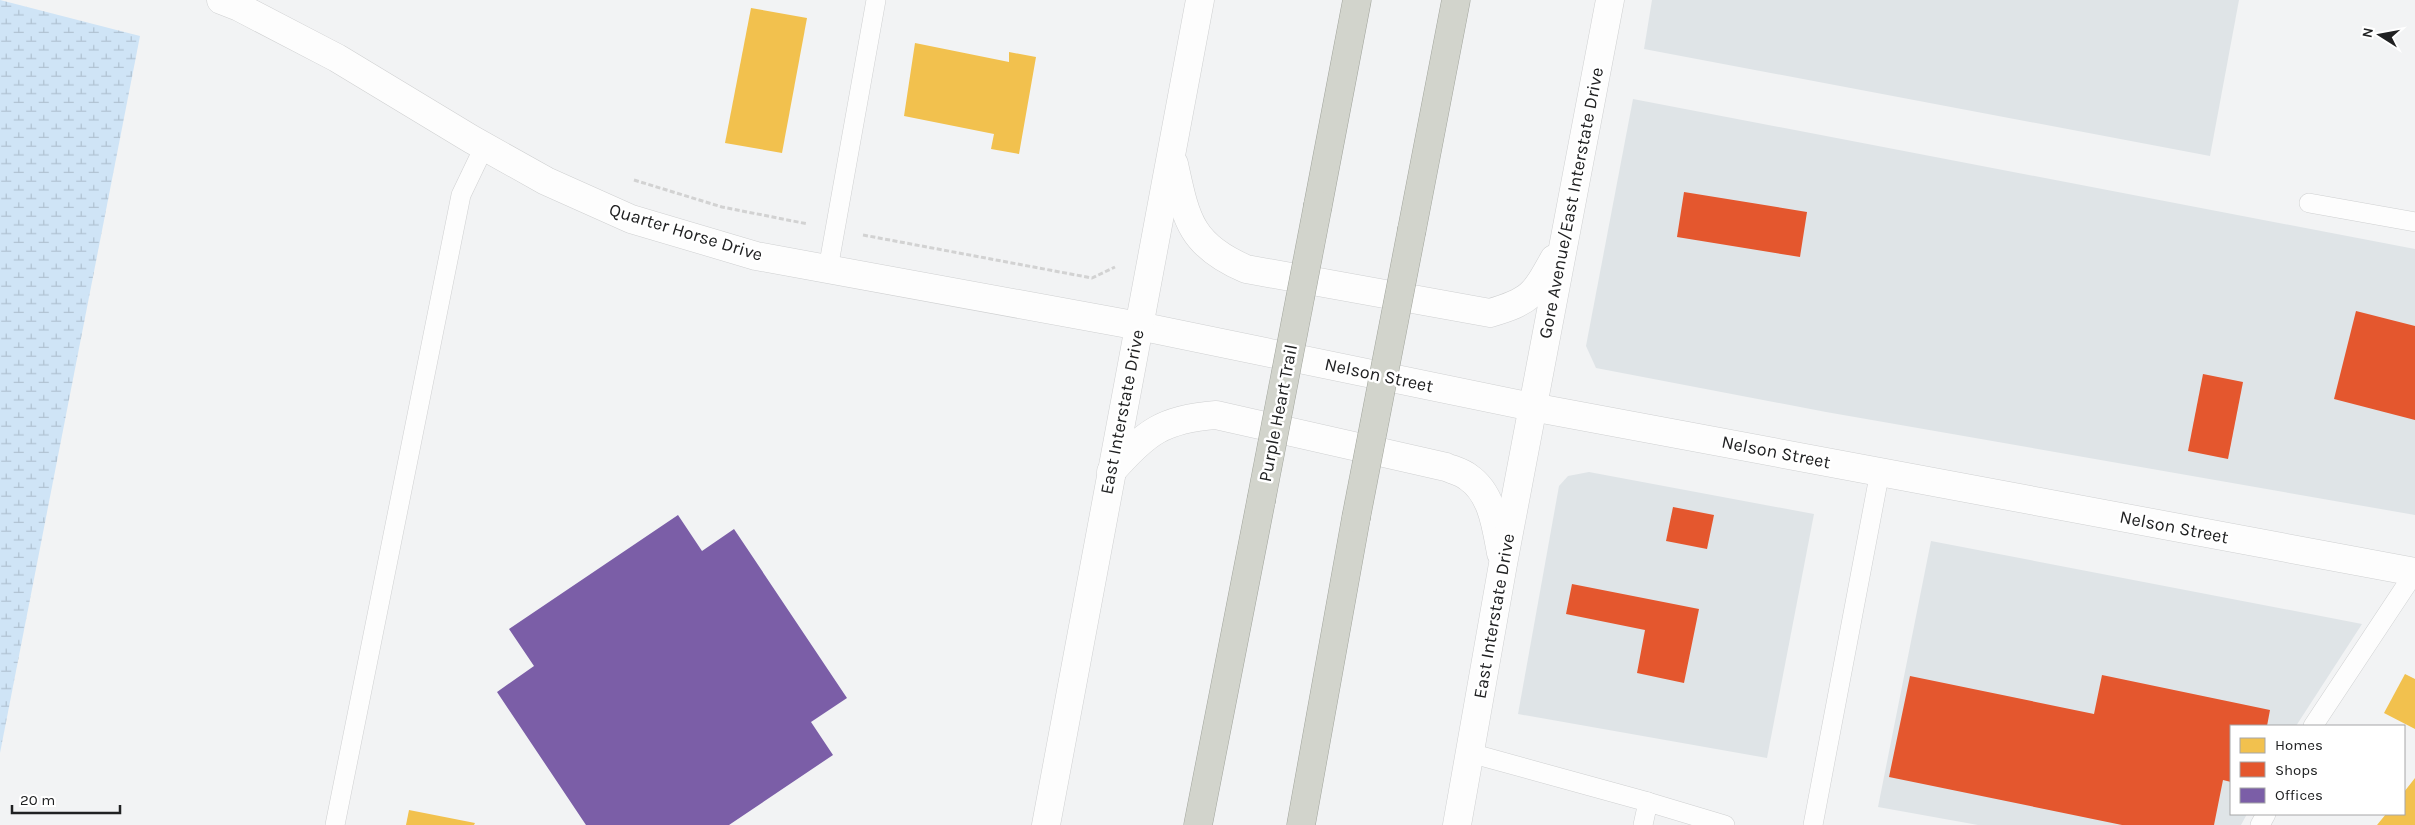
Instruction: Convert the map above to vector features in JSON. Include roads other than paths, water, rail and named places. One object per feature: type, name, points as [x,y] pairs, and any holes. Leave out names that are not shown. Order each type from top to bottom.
[{"type":"highway","name":"Purple Heart Trail","points":[[1198,825],[1357,0]]},
{"type":"highway","points":[[1301,825],[1356,518],[1456,0]]},
{"type":"main road","name":"Quarter Horse Drive","points":[[221,0],[239,7],[337,58],[484,147],[546,182],[631,218],[756,256],[1139,326]]},
{"type":"main road","name":"East Interstate Drive","points":[[1046,825],[1110,473],[1200,0]]},
{"type":"main road","name":"Gore Avenue/East Interstate Drive","points":[[1532,407],[1610,0]]},
{"type":"main road","points":[[1171,153],[1184,211],[1204,245],[1225,260],[1246,269],[1490,312],[1516,306],[1537,289],[1564,240]]},
{"type":"main road","name":"Nelson Street","points":[[1139,326],[1532,407],[2415,572]]},
{"type":"main road","name":"East Interstate Drive","points":[[1457,825],[1532,407]]},
{"type":"main road","points":[[1110,473],[1134,445],[1159,428],[1186,417],[1216,415],[1437,465],[1468,477],[1484,493],[1496,522],[1503,564]]},
{"type":"lane","points":[[828,269],[876,0]]},
{"type":"lane","points":[[335,825],[461,195],[484,147]]},
{"type":"lane","points":[[2309,203],[2415,222]]},
{"type":"lane","points":[[1813,825],[1880,471]]},
{"type":"lane","points":[[2314,725],[2415,572]]},
{"type":"lane","points":[[1470,753],[1725,825]]},
{"type":"lane","points":[[1644,825],[1648,802]]}]
